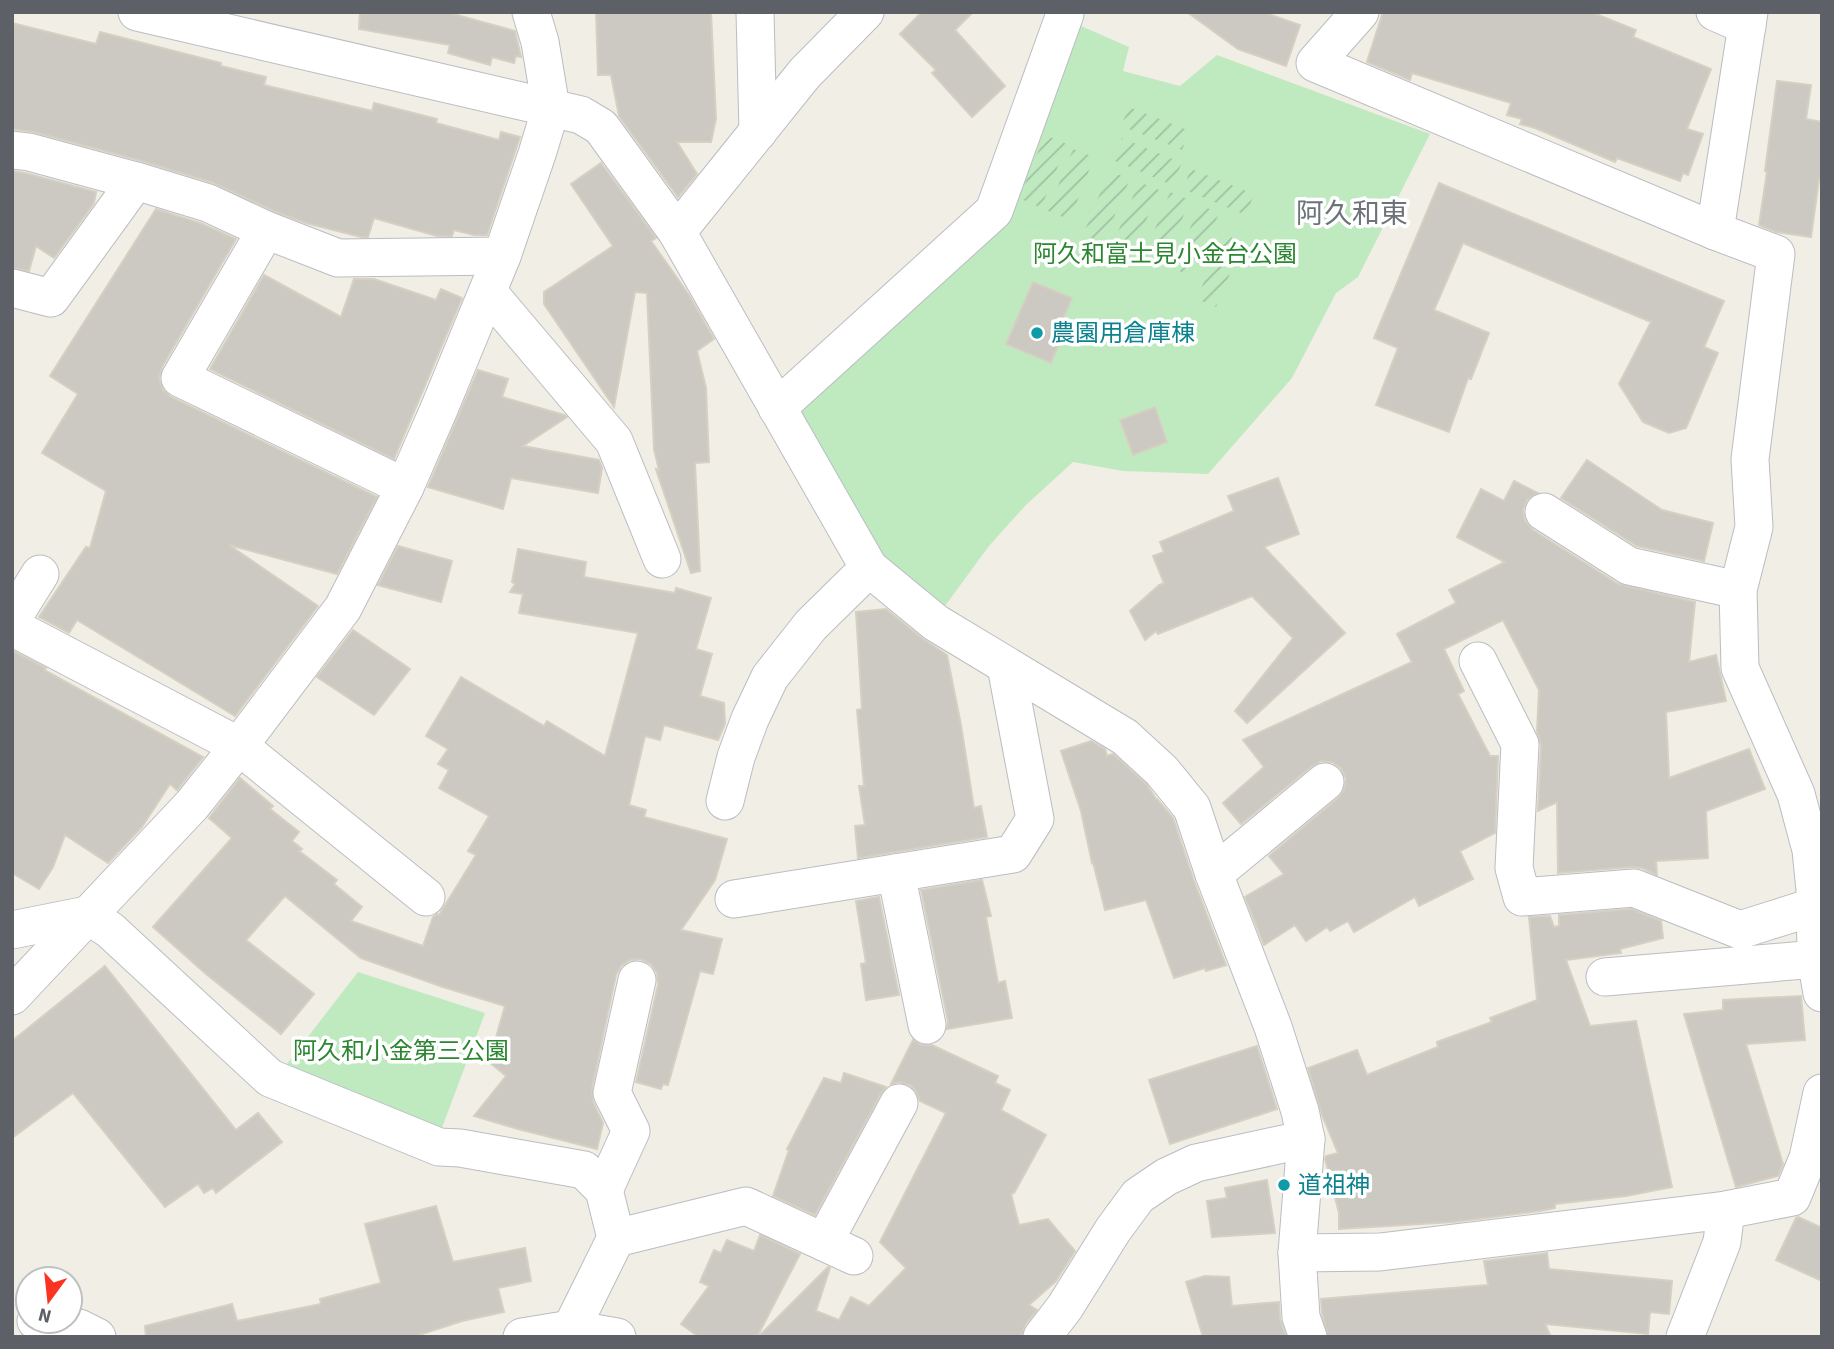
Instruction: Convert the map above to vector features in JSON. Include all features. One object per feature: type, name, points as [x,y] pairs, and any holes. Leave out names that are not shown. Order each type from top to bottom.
[{"type":"street","points":[[136,12],[581,115],[601,127],[677,232],[869,568],[936,623],[1119,733],[1162,771],[1192,808],[1214,874],[1273,1027],[1300,1111],[1306,1139],[1297,1253],[1301,1317],[1308,1337]]},
{"type":"street","points":[[12,996],[192,805],[343,608],[405,487],[488,292],[551,108],[540,42],[531,12]]},
{"type":"street","points":[[755,12],[758,132]]},
{"type":"street","points":[[677,232],[805,73],[865,12]]},
{"type":"street","points":[[1360,12],[1315,63],[1776,254],[1750,459],[1754,527],[1738,590],[1740,668],[1796,794],[1811,850],[1819,976],[1605,978]]},
{"type":"street","points":[[777,408],[994,211],[1065,14]]},
{"type":"street","points":[[1716,231],[1737,17]]},
{"type":"street","points":[[12,150],[29,152],[208,203],[266,230],[338,258],[502,256]]},
{"type":"street","points":[[12,288],[51,298],[136,181]]},
{"type":"street","points":[[266,230],[180,378],[405,487]]},
{"type":"street","points":[[488,292],[614,441],[662,559]]},
{"type":"street","points":[[1544,512],[1629,566],[1738,590]]},
{"type":"street","points":[[725,801],[736,757],[770,677],[811,625],[869,568]]},
{"type":"street","points":[[12,619],[40,574]]},
{"type":"street","points":[[12,627],[239,746],[426,897]]},
{"type":"street","points":[[1478,661],[1520,744],[1514,868],[1522,897],[1634,888],[1740,930],[1816,906]]},
{"type":"street","points":[[734,899],[1013,854],[1035,819],[1006,666]]},
{"type":"street","points":[[1214,874],[1325,782]]},
{"type":"street","points":[[896,873],[927,1026]]},
{"type":"street","points":[[12,930],[87,915],[110,930],[270,1078],[439,1147],[460,1148],[584,1170],[604,1190],[616,1238],[571,1329]]},
{"type":"street","points":[[604,1190],[631,1131],[612,1093],[637,980]]},
{"type":"street","points":[[1297,1253],[1380,1252],[1726,1210],[1792,1197],[1808,1158],[1822,1093]]},
{"type":"street","points":[[616,1238],[746,1206],[839,1249],[899,1102]]},
{"type":"street","points":[[1042,1337],[1065,1307],[1113,1230],[1138,1196],[1166,1177],[1196,1163],[1306,1139]]},
{"type":"street","points":[[1685,1337],[1722,1242],[1726,1210]]},
{"type":"street","points":[[522,1337],[571,1329],[617,1337]]},
{"type":"green space","name":"阿久和富士見小金台公園","points":[[1072,22],[1129,47],[1123,71],[1180,86],[1217,55],[1430,134],[1358,277],[1336,293],[1292,378],[1208,474],[1123,471],[1073,462],[1026,505],[989,546],[942,610],[893,575],[787,410],[998,220]]},
{"type":"green space","points":[[1129,107],[1190,131],[1182,150],[1121,126]]},
{"type":"green space","points":[[1045,135],[1067,144],[1041,208],[1019,198]]},
{"type":"green space","points":[[1122,138],[1182,163],[1172,185],[1113,160]]},
{"type":"green space","points":[[1073,149],[1094,157],[1070,220],[1048,211]]},
{"type":"green space","points":[[1191,169],[1254,194],[1246,215],[1183,189]]},
{"type":"green space","points":[[1109,171],[1130,179],[1103,243],[1083,235]]},
{"type":"green space","points":[[1139,182],[1159,190],[1132,254],[1112,246]]},
{"type":"green space","points":[[1170,192],[1190,200],[1163,266],[1143,258]]},
{"type":"green space","points":[[1200,205],[1219,213],[1192,277],[1173,268]]},
{"type":"green space","points":[[1223,234],[1243,242],[1216,307],[1197,299]]},
{"type":"green space","name":"阿久和小金第三公園","points":[[358,972],[485,1013],[440,1133],[283,1069]]},
{"type":"building","points":[[360,12],[446,12],[515,31],[521,57],[516,56],[514,63],[492,57],[490,65],[448,53],[450,45],[359,29]]},
{"type":"building","points":[[596,12],[711,12],[716,119],[711,142],[677,142],[697,174],[678,197],[619,116],[611,75],[598,75]]},
{"type":"building","points":[[922,12],[973,12],[955,30],[1005,86],[972,117],[932,73],[936,70],[900,34]]},
{"type":"building","points":[[1187,12],[1263,12],[1300,25],[1286,66],[1238,49]]},
{"type":"building","points":[[1383,12],[1591,12],[1636,30],[1633,37],[1711,69],[1687,129],[1703,134],[1688,175],[1683,173],[1680,181],[1617,158],[1615,162],[1520,124],[1522,119],[1507,115],[1511,103],[1412,73],[1410,80],[1367,62]]},
{"type":"building","points":[[12,23],[96,44],[100,32],[266,77],[264,85],[372,111],[374,103],[437,119],[436,123],[499,140],[501,132],[520,137],[487,235],[454,230],[452,236],[437,236],[374,218],[368,237],[361,237],[306,223],[214,183],[34,132],[12,129]]},
{"type":"building","points":[[1777,81],[1811,85],[1806,119],[1822,122],[1822,180],[1819,179],[1811,237],[1776,232],[1759,225]]},
{"type":"building","points":[[601,163],[656,238],[651,241],[689,295],[714,339],[697,351],[706,388],[709,462],[695,463],[700,571],[691,573],[656,469],[659,470],[654,449],[647,293],[635,292],[614,407],[544,304],[544,292],[613,246],[571,184]]},
{"type":"building","points":[[12,171],[96,192],[94,203],[54,258],[36,246],[29,271],[12,268]]},
{"type":"building","points":[[1439,183],[1724,301],[1704,347],[1718,353],[1686,428],[1669,433],[1643,422],[1619,384],[1651,322],[1463,243],[1434,310],[1489,333],[1471,379],[1468,378],[1449,432],[1376,405],[1398,348],[1374,338]]},
{"type":"building","points":[[156,209],[200,223],[236,239],[162,367],[159,379],[163,390],[171,397],[377,497],[337,574],[229,545],[318,606],[235,716],[77,620],[69,633],[39,617],[86,547],[90,548],[106,491],[42,453],[78,394],[50,376]]},
{"type":"building","points":[[264,275],[341,317],[354,279],[374,279],[436,300],[441,289],[462,298],[394,459],[210,369]]},
{"type":"building","name":"農園用倉庫棟","points":[[1033,282],[1072,298],[1063,319],[1068,321],[1051,363],[1006,344]]},
{"type":"building","points":[[478,370],[508,379],[502,397],[567,417],[523,446],[599,460],[602,468],[598,493],[511,478],[503,509],[428,487]]},
{"type":"building","points":[[1155,407],[1167,442],[1133,455],[1120,420]]},
{"type":"building","points":[[1587,460],[1662,510],[1713,523],[1704,561],[1637,546],[1561,498]]},
{"type":"building","points":[[1278,478],[1299,534],[1264,547],[1345,633],[1247,723],[1235,711],[1293,638],[1252,596],[1158,634],[1156,631],[1145,640],[1130,611],[1164,583],[1153,556],[1164,552],[1160,542],[1234,511],[1228,496]]},
{"type":"building","points":[[1514,481],[1538,493],[1527,500],[1523,510],[1525,521],[1533,530],[1618,584],[1695,602],[1689,662],[1716,655],[1726,701],[1666,712],[1669,778],[1749,749],[1765,789],[1706,811],[1708,858],[1656,861],[1657,875],[1632,867],[1558,873],[1557,802],[1538,811],[1541,745],[1537,731],[1539,690],[1503,620],[1444,649],[1464,691],[1458,694],[1490,756],[1498,756],[1495,833],[1460,851],[1473,879],[1419,906],[1415,897],[1354,932],[1348,921],[1330,931],[1327,927],[1306,941],[1295,925],[1264,945],[1245,897],[1284,874],[1269,856],[1338,798],[1344,790],[1346,779],[1341,768],[1332,762],[1321,761],[1241,824],[1223,803],[1264,767],[1243,740],[1412,662],[1397,634],[1456,603],[1449,590],[1505,562],[1457,537],[1481,489],[1504,501]]},
{"type":"building","points":[[398,546],[452,561],[441,602],[378,585]]},
{"type":"building","points":[[518,549],[586,562],[584,577],[675,593],[676,588],[711,598],[696,649],[712,654],[700,696],[724,703],[725,724],[718,740],[664,725],[660,740],[645,736],[629,805],[646,810],[644,817],[727,839],[715,880],[681,930],[722,939],[713,974],[700,971],[668,1085],[663,1084],[661,1089],[636,1082],[658,985],[657,973],[651,964],[641,959],[630,960],[621,966],[616,975],[592,1088],[593,1102],[603,1123],[597,1149],[474,1116],[506,1076],[489,1062],[505,1006],[361,958],[285,896],[246,940],[314,994],[281,1034],[153,927],[232,838],[209,818],[240,778],[273,806],[270,809],[299,832],[292,841],[302,849],[299,851],[337,880],[334,884],[362,907],[351,921],[423,946],[433,917],[439,915],[476,855],[468,851],[489,816],[439,788],[449,770],[438,764],[448,749],[426,736],[461,677],[544,726],[547,721],[605,756],[638,633],[519,613],[523,594],[510,592],[515,584],[512,582]]},
{"type":"building","points":[[886,609],[947,655],[974,808],[981,806],[987,837],[858,858],[855,826],[865,825],[859,786],[864,786],[857,710],[862,709],[856,612]]},
{"type":"building","points":[[353,630],[410,669],[374,715],[317,677]]},
{"type":"building","points":[[12,652],[46,668],[44,670],[203,757],[177,790],[170,784],[142,827],[108,863],[65,835],[53,867],[39,889],[12,873]]},
{"type":"building","points":[[1091,741],[1105,749],[1107,756],[1113,754],[1147,785],[1173,818],[1226,965],[1206,971],[1205,968],[1174,978],[1146,900],[1105,910],[1081,811],[1061,751]]},
{"type":"building","points":[[982,880],[991,916],[986,917],[998,983],[1005,981],[1012,1018],[947,1029],[948,1021],[921,890]]},
{"type":"building","points":[[879,897],[899,995],[866,1000],[861,964],[866,963],[856,901]]},
{"type":"building","points":[[1631,909],[1661,921],[1663,938],[1620,949],[1621,953],[1566,960],[1590,1026],[1636,1021],[1672,1187],[1626,1196],[1555,1204],[1555,1208],[1540,1211],[1454,1222],[1339,1229],[1339,1213],[1325,1159],[1326,1156],[1338,1153],[1322,1115],[1308,1068],[1357,1050],[1367,1075],[1438,1047],[1437,1042],[1492,1022],[1490,1018],[1537,1000],[1529,917],[1550,916],[1554,927],[1559,926],[1559,915]]},
{"type":"building","points":[[105,966],[236,1130],[258,1113],[282,1142],[216,1193],[213,1188],[204,1193],[198,1184],[165,1207],[73,1093],[12,1138],[12,1041]]},
{"type":"building","points":[[1801,996],[1805,1040],[1746,1044],[1783,1164],[1778,1176],[1736,1187],[1684,1014],[1723,1010],[1723,1000]]},
{"type":"building","points":[[913,1040],[921,1045],[932,1045],[998,1076],[995,1083],[1010,1090],[1001,1110],[1046,1135],[1011,1194],[1019,1225],[1048,1219],[1075,1251],[1056,1281],[1029,1305],[1037,1310],[1025,1325],[1021,1337],[758,1337],[828,1267],[830,1268],[816,1311],[839,1320],[851,1297],[869,1306],[906,1268],[880,1242],[946,1113],[920,1101],[910,1085],[899,1082],[891,1084]]},
{"type":"building","points":[[1257,1046],[1277,1109],[1170,1144],[1149,1080]]},
{"type":"building","points":[[844,1073],[886,1087],[815,1215],[773,1196],[789,1150],[787,1149],[824,1078],[841,1083]]},
{"type":"building","points":[[1267,1180],[1275,1233],[1212,1237],[1207,1201],[1227,1198],[1225,1188]]},
{"type":"building","points":[[436,1206],[453,1262],[525,1248],[531,1281],[498,1288],[504,1312],[462,1321],[413,1337],[146,1337],[145,1326],[232,1304],[237,1321],[321,1304],[320,1299],[381,1283],[365,1224]]},
{"type":"building","points":[[1798,1217],[1822,1228],[1822,1281],[1776,1260]]},
{"type":"building","points":[[760,1235],[800,1254],[757,1337],[699,1337],[681,1324],[709,1286],[700,1282],[714,1250],[721,1253],[727,1240],[754,1251]]},
{"type":"building","points":[[1547,1253],[1549,1269],[1672,1281],[1669,1314],[1650,1312],[1648,1334],[1545,1324],[1551,1337],[1328,1337],[1321,1299],[1488,1285],[1484,1261]]},
{"type":"building","points":[[1205,1276],[1229,1277],[1232,1306],[1279,1302],[1280,1319],[1286,1337],[1203,1337],[1186,1282]]},
{"type":"place","name":"農園用倉庫棟","points":[[1037,333]]},
{"type":"place","name":"道祖神","points":[[1284,1185]]},
{"type":"district","name":"阿久和東","points":[[1352,214]]}]
